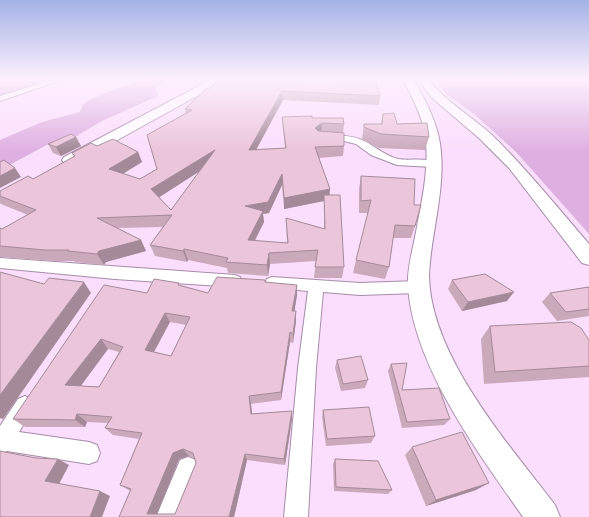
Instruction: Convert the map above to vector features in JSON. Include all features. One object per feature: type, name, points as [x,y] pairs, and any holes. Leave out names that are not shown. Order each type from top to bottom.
[{"type":"highway","points":[[59,165],[175,103]]},
{"type":"street","points":[[423,103],[433,146],[431,191],[422,247],[418,287],[426,320],[443,368],[468,410],[543,517]]},
{"type":"street","points":[[441,103],[485,136],[514,165],[589,258]]},
{"type":"street","points":[[321,138],[344,138],[353,140],[359,142],[386,159],[397,162],[432,164]]},
{"type":"street","points":[[0,263],[110,279],[246,281]]},
{"type":"street","points":[[262,282],[367,289],[418,287]]},
{"type":"street","points":[[296,517],[307,368],[316,286]]},
{"type":"street","points":[[33,395],[1,441],[89,453]]},
{"type":"street","points":[[168,517],[188,468]]},
{"type":"shaded area","points":[[142,103],[102,121],[75,137],[54,141],[0,170],[0,140],[42,122],[80,112],[83,104]]},
{"type":"shaded area","points":[[459,103],[589,103],[589,234],[516,152],[474,114]]},
{"type":"building","points":[[191,103],[275,103],[249,150],[286,148],[282,117],[312,116],[312,118],[343,118],[344,124],[322,123],[315,128],[318,131],[344,133],[344,146],[315,147],[330,189],[284,198],[282,174],[268,202],[245,206],[263,211],[248,240],[288,243],[286,218],[325,229],[324,195],[340,195],[344,267],[315,267],[318,250],[269,253],[267,265],[226,262],[228,258],[184,249],[183,251],[150,245],[172,215],[97,218],[141,240],[99,251],[97,254],[68,251],[69,250],[45,250],[0,246],[0,228],[2,229],[36,210],[0,196],[0,191],[28,176],[33,179],[75,156],[72,153],[91,143],[97,146],[113,139],[138,152],[109,169],[140,179],[157,169],[147,135],[192,110],[185,109]],"holes":[[[215,150],[171,210],[151,189]]]},
{"type":"building","points":[[394,113],[397,124],[427,123],[429,137],[381,134],[364,127],[364,124],[382,124],[383,114]]},
{"type":"building","points":[[71,134],[76,137],[56,147],[48,144]]},
{"type":"building","points":[[4,160],[15,168],[0,176],[0,162]]},
{"type":"building","points":[[361,176],[415,179],[414,205],[421,205],[415,226],[395,225],[389,267],[356,260],[371,200],[361,201]]},
{"type":"building","points":[[0,272],[44,284],[49,278],[84,282],[0,395]]},
{"type":"building","points":[[485,274],[514,292],[468,302],[452,280]]},
{"type":"building","points":[[217,277],[265,280],[265,282],[297,285],[292,311],[296,311],[293,334],[290,332],[281,392],[249,396],[251,414],[292,411],[284,459],[245,454],[229,517],[119,517],[131,489],[120,485],[142,433],[105,428],[112,417],[77,414],[75,420],[13,419],[104,285],[147,293],[154,279],[179,283],[178,285],[208,293]],"holes":[[[165,313],[190,317],[171,356],[145,350]],[[101,339],[123,347],[99,387],[65,385]],[[183,449],[193,453],[196,463],[175,514],[147,514],[173,453]]]},
{"type":"building","points":[[589,287],[589,309],[566,312],[550,293]]},
{"type":"building","points":[[571,322],[581,328],[589,340],[589,366],[495,372],[490,326]]},
{"type":"building","points":[[361,356],[368,380],[343,384],[337,360]]},
{"type":"building","points":[[407,363],[402,390],[439,388],[450,419],[407,422],[391,364]]},
{"type":"building","points":[[369,407],[375,436],[327,439],[323,410]]},
{"type":"building","points":[[462,432],[489,483],[436,500],[412,447]]},
{"type":"building","points":[[0,451],[36,458],[58,459],[45,481],[100,491],[90,517],[0,517]]},
{"type":"building","points":[[335,459],[378,461],[392,490],[336,487]]}]
